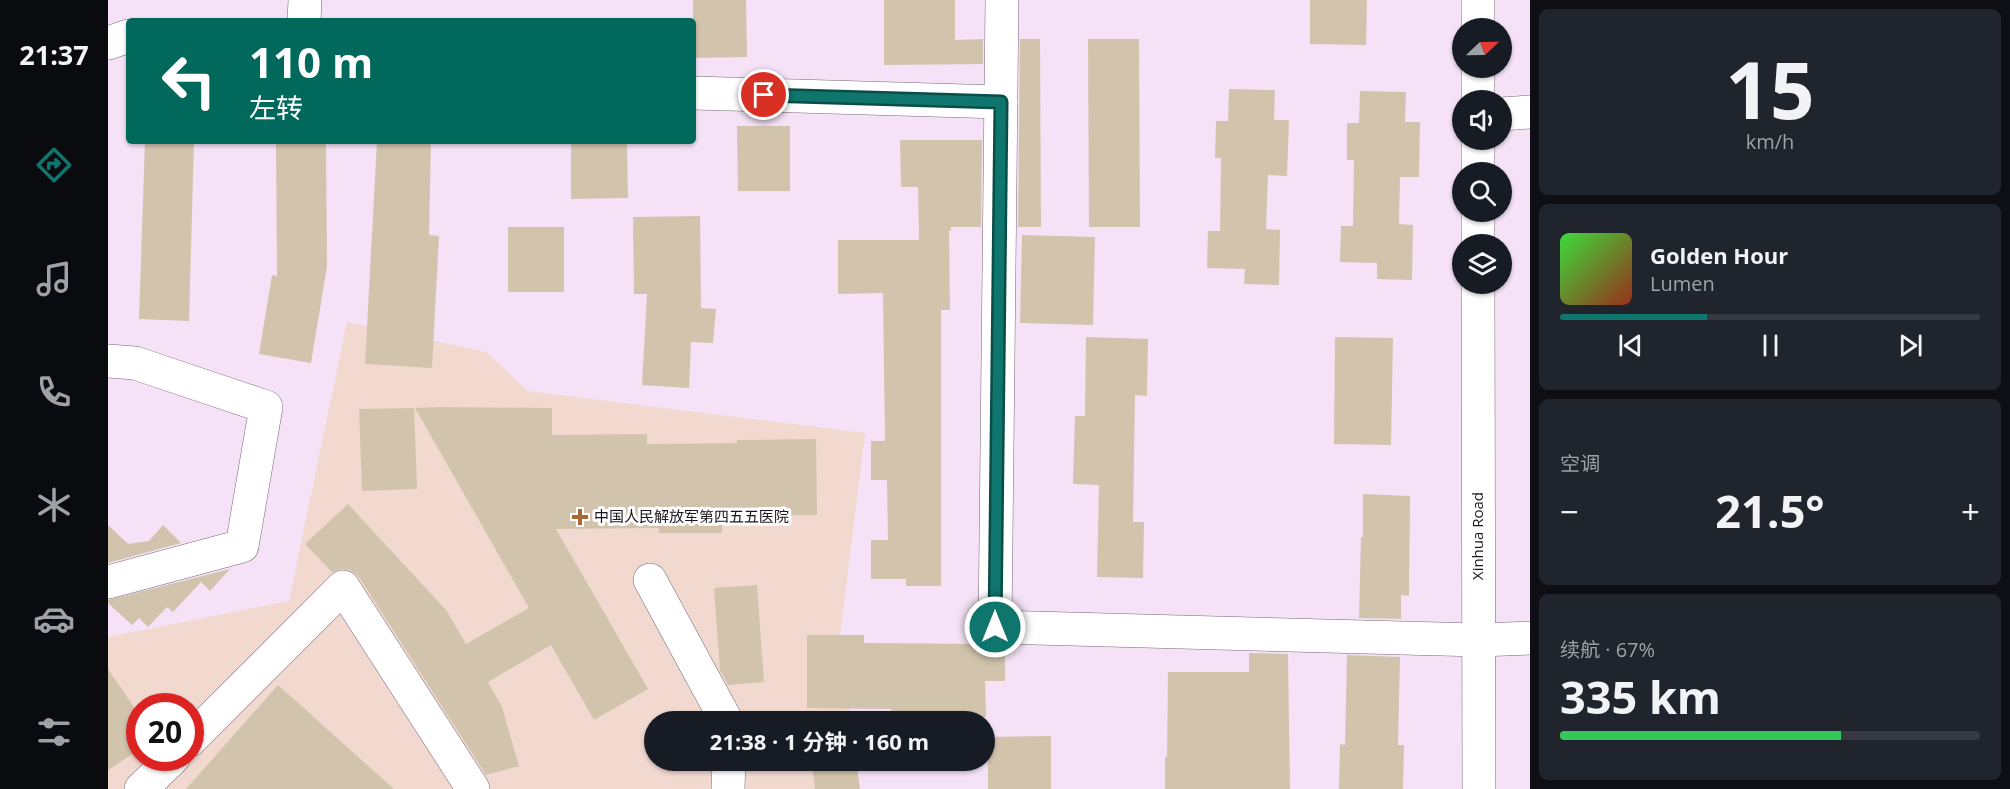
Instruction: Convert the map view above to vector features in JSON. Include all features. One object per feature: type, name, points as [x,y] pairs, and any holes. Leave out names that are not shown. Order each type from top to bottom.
[{"type":"street","points":[[304,18],[305,0]]},
{"type":"street","points":[[1002,0],[995,627],[1479,640],[1530,638]]},
{"type":"street","points":[[1478,0],[1478,18]]},
{"type":"street","points":[[108,43],[126,37]]},
{"type":"street","points":[[696,93],[1001,102]]},
{"type":"street","points":[[1512,113],[1530,112]]},
{"type":"street","name":"Xinhua Road","points":[[1478,294],[1479,789]]},
{"type":"street","points":[[108,361],[135,363],[266,407],[242,546],[108,582]]},
{"type":"street","points":[[650,580],[721,711]]},
{"type":"street","points":[[204,726],[343,587],[473,789]]},
{"type":"street","points":[[141,789],[160,771]]},
{"type":"street","points":[[728,789],[729,771]]},
{"type":"shaded area","name":"中国人民解放军第四五五医院","points":[[347,322],[486,352],[528,391],[865,433],[838,652],[850,711],[644,711],[644,771],[848,771],[847,789],[108,789],[108,637],[289,601]]},
{"type":"building","points":[[693,0],[746,0],[747,57],[696,58],[696,18],[693,18]]},
{"type":"building","points":[[884,0],[955,0],[955,40],[983,39],[983,64],[884,65]]},
{"type":"building","points":[[1310,0],[1367,0],[1366,45],[1310,44]]},
{"type":"building","points":[[1020,39],[1040,39],[1041,227],[1018,227]]},
{"type":"building","points":[[1088,39],[1139,39],[1140,227],[1089,227]]},
{"type":"building","points":[[1229,89],[1275,90],[1274,120],[1289,120],[1287,176],[1268,175],[1266,229],[1280,230],[1279,285],[1244,284],[1245,269],[1207,268],[1208,231],[1220,231],[1221,158],[1215,158],[1216,121],[1228,121]]},
{"type":"building","points":[[1360,91],[1406,92],[1405,122],[1420,122],[1419,177],[1400,177],[1399,224],[1413,225],[1412,280],[1377,279],[1377,263],[1340,262],[1341,226],[1353,226],[1354,160],[1347,160],[1347,123],[1359,123]]},
{"type":"building","points":[[737,126],[790,126],[790,191],[738,191]]},
{"type":"building","points":[[900,140],[982,140],[981,227],[951,227],[949,231],[950,310],[941,310],[941,586],[906,586],[906,579],[871,579],[871,540],[888,540],[887,480],[871,480],[871,441],[885,441],[883,293],[838,294],[838,240],[919,240],[918,187],[901,187]]},
{"type":"building","points":[[145,144],[194,144],[189,321],[139,319]]},
{"type":"building","points":[[276,144],[326,144],[327,266],[311,363],[259,354],[272,275],[277,276]]},
{"type":"building","points":[[377,144],[431,144],[429,235],[439,236],[432,368],[365,364]]},
{"type":"building","points":[[571,144],[627,144],[628,198],[571,199]]},
{"type":"building","points":[[700,216],[701,308],[716,309],[713,343],[691,342],[689,388],[642,385],[647,294],[634,294],[633,217]]},
{"type":"building","points":[[508,227],[564,227],[564,292],[508,292]]},
{"type":"building","points":[[1022,235],[1095,237],[1093,325],[1020,323]]},
{"type":"building","points":[[1086,337],[1148,339],[1147,396],[1135,395],[1133,522],[1144,522],[1143,578],[1097,577],[1099,485],[1073,484],[1075,416],[1085,416]]},
{"type":"building","points":[[1335,337],[1393,338],[1391,445],[1334,444]]},
{"type":"building","points":[[414,408],[417,489],[362,491],[359,409]]},
{"type":"building","points":[[415,408],[552,408],[552,435],[647,434],[647,444],[816,439],[817,515],[722,516],[722,533],[659,533],[659,528],[556,529],[648,689],[594,720],[551,645],[488,682],[502,707],[519,766],[486,775],[359,577],[350,570],[340,569],[332,572],[305,544],[348,504],[446,610],[466,644],[529,608]]},
{"type":"building","points":[[1363,494],[1410,496],[1409,596],[1401,595],[1401,619],[1359,618]]},
{"type":"building","points":[[108,525],[128,544],[149,541],[163,525],[181,543],[108,563]]},
{"type":"building","points":[[230,569],[210,591],[201,582],[173,612],[167,607],[148,627],[139,618],[132,625],[108,603],[108,600]]},
{"type":"building","points":[[757,585],[764,682],[728,685],[720,670],[714,588]]},
{"type":"building","points":[[807,635],[864,635],[864,643],[1005,646],[1005,681],[985,681],[986,711],[807,708]]},
{"type":"building","points":[[1249,653],[1288,654],[1290,789],[1165,789],[1168,672],[1249,672]]},
{"type":"building","points":[[1347,655],[1400,657],[1398,745],[1404,745],[1403,789],[1339,789],[1340,744],[1345,745]]},
{"type":"building","points":[[108,669],[126,695],[126,758],[108,770]]},
{"type":"building","points":[[278,685],[394,789],[186,789]]},
{"type":"building","points":[[1051,736],[1051,789],[988,789],[988,771],[995,771],[995,737]]},
{"type":"building","points":[[813,771],[858,771],[860,789],[815,789]]},
{"type":"place","name":"中国人民解放军第四五五医院","points":[[580,517]]},
{"type":"route","points":[[764,95],[1001,102],[995,627]]}]
